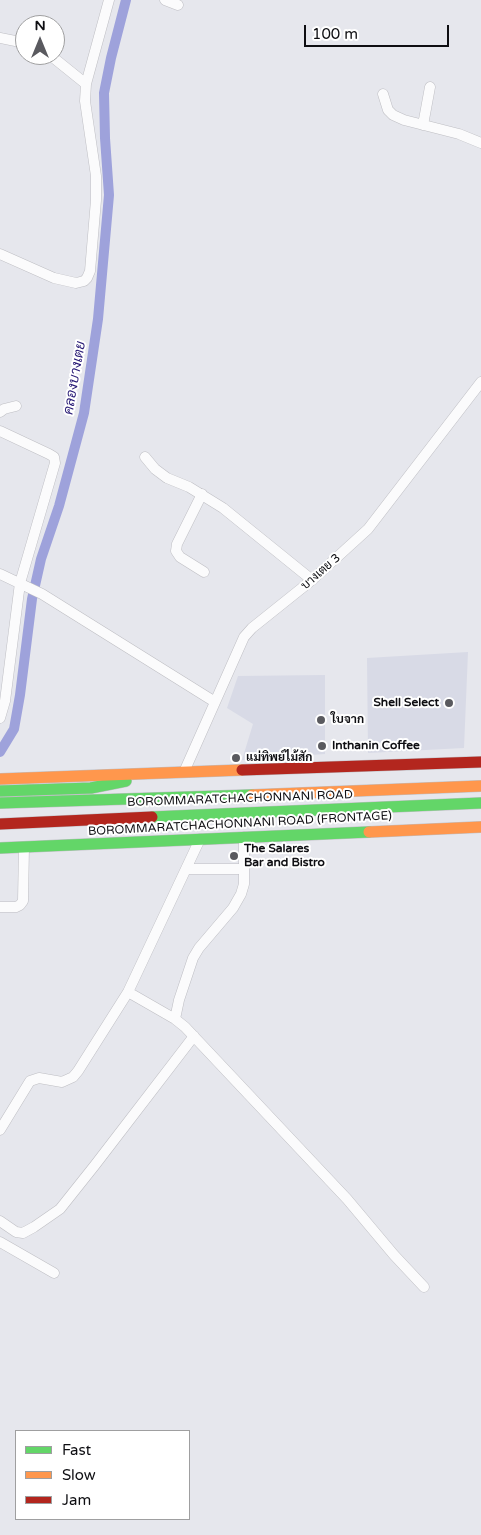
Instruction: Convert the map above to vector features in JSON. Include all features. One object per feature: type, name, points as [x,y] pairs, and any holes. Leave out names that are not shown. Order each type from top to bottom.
[{"type":"main road","points":[[0,779],[481,762]]},
{"type":"main road","points":[[0,791],[91,788],[179,772]]},
{"type":"main road","name":"BOROMMARATCHACHONNANI ROAD","points":[[0,803],[481,786]]},
{"type":"main road","name":"BOROMMARATCHACHONNANI ROAD","points":[[0,824],[481,803]]},
{"type":"main road","name":"BOROMMARATCHACHONNANI ROAD (FRONTAGE)","points":[[0,848],[481,827]]},
{"type":"main road","points":[[0,840],[138,835],[205,839]]},
{"type":"street","points":[[0,254],[54,278],[76,283],[87,278],[90,271],[96,176],[85,101],[86,84],[110,0]]},
{"type":"street","points":[[165,0],[178,5]]},
{"type":"street","points":[[0,38],[15,41]]},
{"type":"street","points":[[62,65],[86,84]]},
{"type":"street","points":[[423,125],[430,87]]},
{"type":"street","points":[[383,94],[388,110],[393,116],[459,134],[481,143]]},
{"type":"street","name":"บางเตย 3","points":[[179,772],[214,702],[239,646],[252,628],[312,580],[368,529],[481,382]]},
{"type":"street","points":[[0,412],[16,406]]},
{"type":"street","points":[[0,431],[50,454],[54,457],[55,464],[23,584],[5,701],[0,718]]},
{"type":"street","points":[[145,457],[155,469],[167,478],[202,494],[223,508],[312,580]]},
{"type":"street","points":[[202,494],[177,544],[176,552],[180,557],[204,572]]},
{"type":"street","points":[[0,574],[42,594],[214,702]]},
{"type":"street","points":[[175,1019],[179,1000],[198,948],[238,900],[244,884],[244,837]]},
{"type":"street","points":[[0,1130],[30,1081],[39,1078],[62,1082],[74,1077],[128,992],[186,869],[205,839]]},
{"type":"street","points":[[0,908],[16,907],[22,901],[24,848]]},
{"type":"street","points":[[186,869],[244,868]]},
{"type":"street","points":[[128,992],[175,1019],[194,1036],[347,1199],[394,1255],[424,1287]]},
{"type":"street","points":[[0,1221],[16,1232],[24,1233],[60,1209],[96,1165],[194,1036]]},
{"type":"street","points":[[0,1242],[54,1273]]},
{"type":"shaded area","points":[[468,652],[464,748],[368,753],[367,658]]},
{"type":"shaded area","points":[[325,675],[325,754],[242,760],[253,724],[227,708],[238,676]]},
{"type":"waterway","name":"คลองบางเตย","points":[[0,752],[14,729],[32,599],[41,559],[59,506],[84,413],[98,319],[109,195],[104,93],[126,0]]},
{"type":"traffic: fast","points":[[0,791],[91,788],[126,781]]},
{"type":"traffic: fast","points":[[0,803],[252,795]]},
{"type":"traffic: fast","points":[[152,817],[481,803]]},
{"type":"traffic: fast","points":[[0,848],[369,832]]},
{"type":"traffic: slow","points":[[0,779],[242,770]]},
{"type":"traffic: slow","points":[[252,795],[481,786]]},
{"type":"traffic: slow","points":[[369,832],[481,827]]},
{"type":"traffic: jam","points":[[242,770],[481,762]]},
{"type":"traffic: jam","points":[[0,824],[152,817]]},
{"type":"place","name":"Shell Select","points":[[449,703]]},
{"type":"place","name":"ใบจาก","points":[[321,720]]},
{"type":"place","name":"Inthanin Coffee","points":[[322,746]]},
{"type":"place","name":"แม่ทิพย์ไม้สัก","points":[[236,758]]},
{"type":"place","name":"The Salares Bar and Bistro","points":[[234,856]]}]
